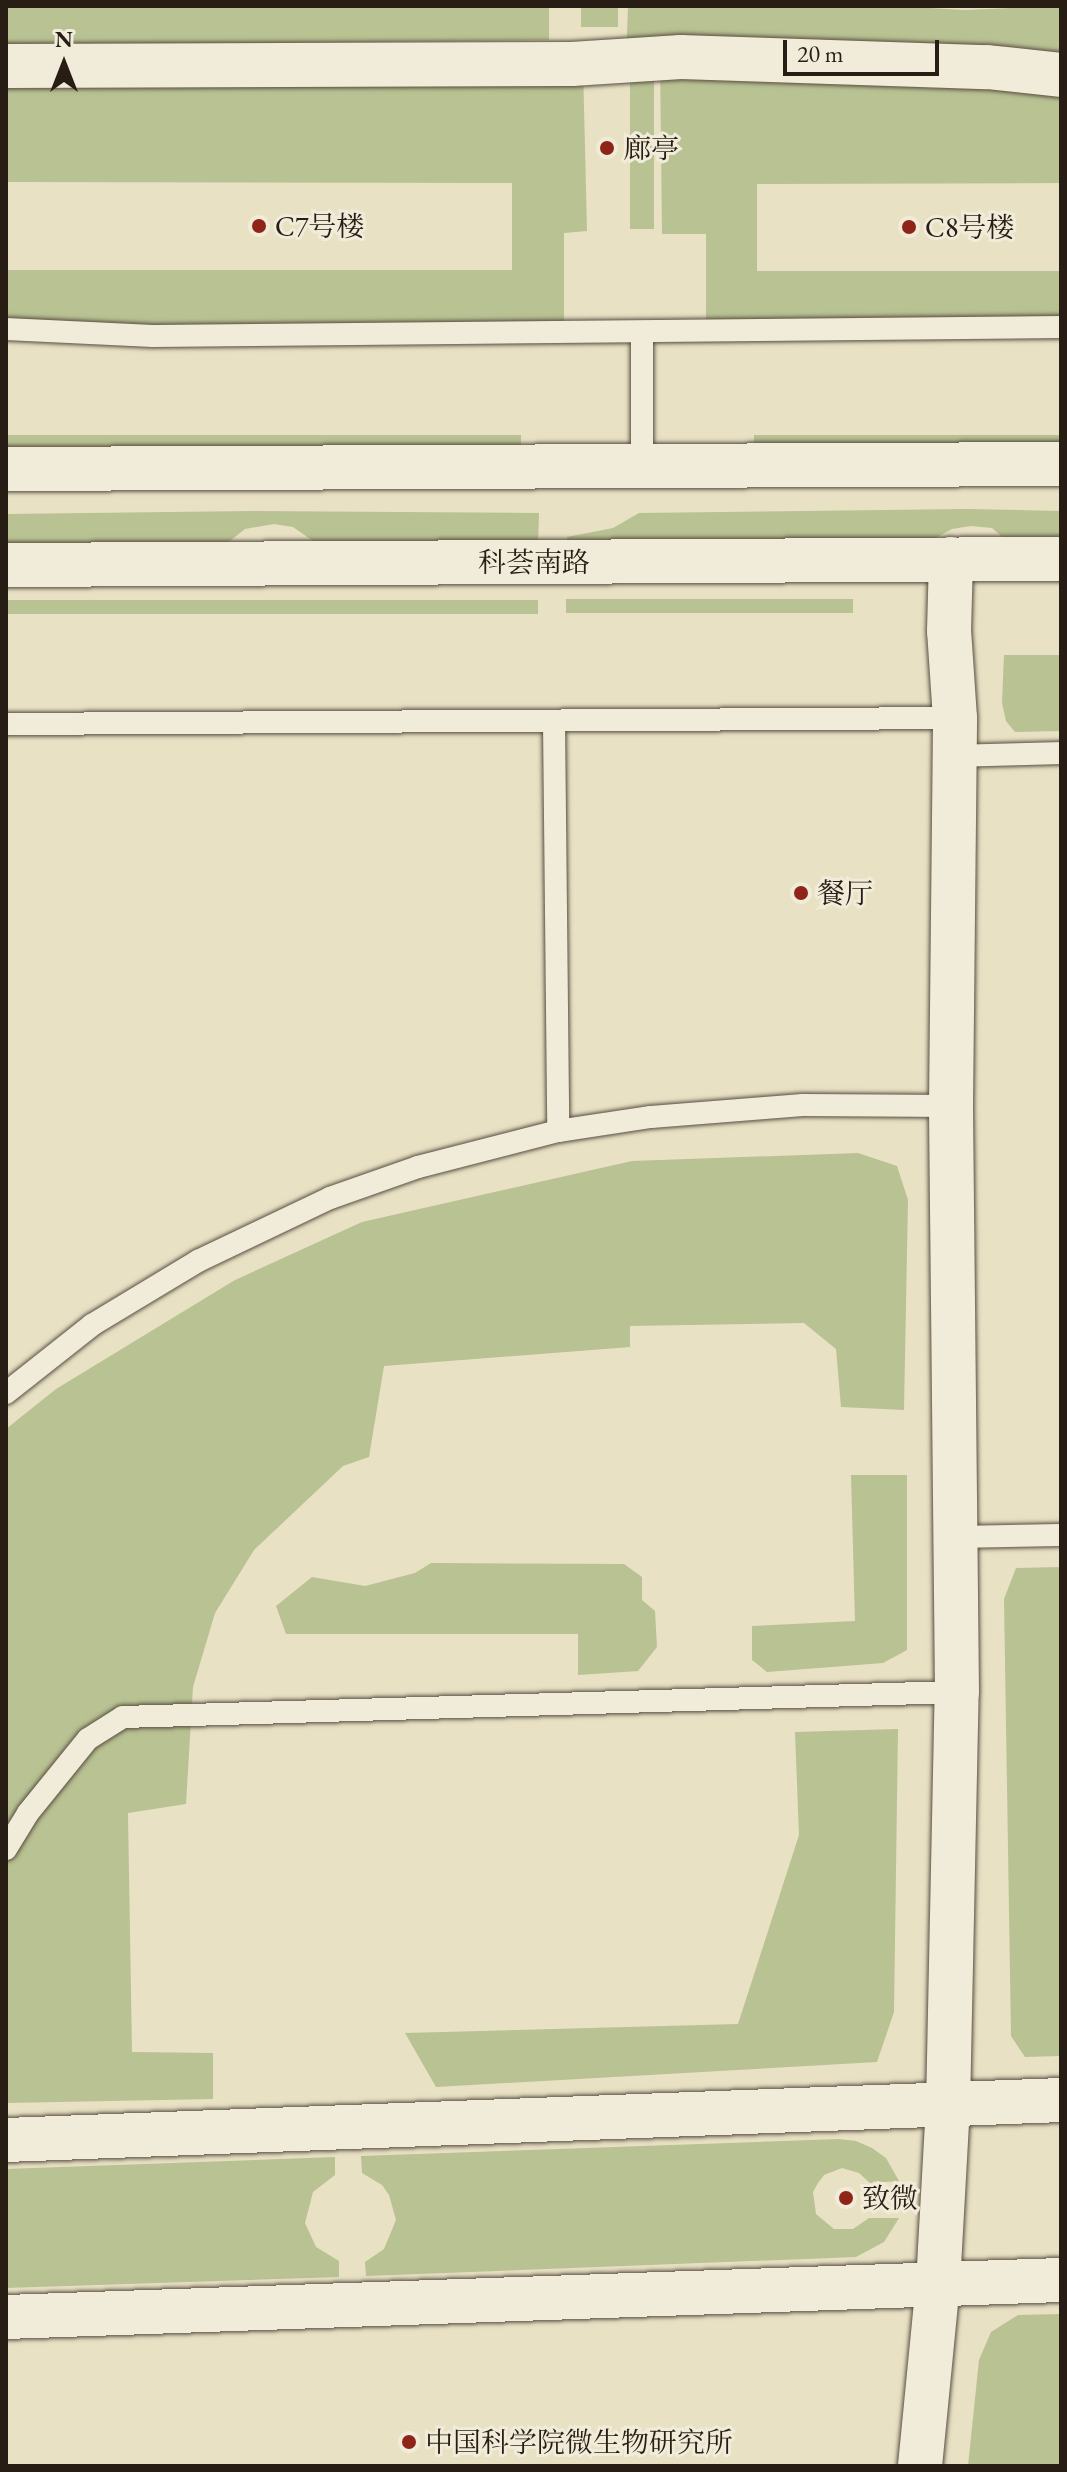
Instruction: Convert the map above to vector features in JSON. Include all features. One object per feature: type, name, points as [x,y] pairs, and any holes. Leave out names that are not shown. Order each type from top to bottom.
[{"type":"street","points":[[6,66],[572,64],[681,57],[987,67],[1061,75]]},
{"type":"street","points":[[6,469],[1061,464]]},
{"type":"street","points":[[920,2466],[938,2284],[948,2107],[957,1692],[951,1106],[954,737],[949,631],[951,559]]},
{"type":"street","name":"科荟南路","points":[[6,565],[1061,559]]},
{"type":"street","points":[[6,2140],[948,2107],[1061,2100]]},
{"type":"street","points":[[6,2317],[1061,2280]]},
{"type":"lane","points":[[6,329],[153,336],[1061,327]]},
{"type":"lane","points":[[642,332],[642,466]]},
{"type":"lane","points":[[554,721],[558,1131]]},
{"type":"lane","points":[[6,724],[554,721],[954,737],[1061,753]]},
{"type":"lane","points":[[6,1393],[92,1325],[198,1261],[317,1204],[418,1167],[558,1131],[651,1117],[803,1105],[951,1106]]},
{"type":"lane","points":[[955,1537],[1061,1535]]},
{"type":"lane","points":[[6,1849],[28,1813],[88,1739],[123,1717],[957,1692]]},
{"type":"green space","points":[[6,6],[549,6],[549,40],[6,46]]},
{"type":"green space","points":[[581,6],[618,6],[618,27],[581,27]]},
{"type":"green space","points":[[628,6],[893,6],[965,10],[1061,6],[1061,183],[757,184],[757,271],[1061,271],[1061,323],[706,324],[706,234],[662,234],[660,60],[626,63]]},
{"type":"green space","points":[[583,65],[587,231],[564,233],[564,332],[6,329],[6,270],[512,270],[512,183],[6,182],[6,66]]},
{"type":"green space","points":[[630,67],[654,67],[654,229],[630,229]]},
{"type":"green space","points":[[6,435],[521,435],[521,455],[6,455]]},
{"type":"green space","points":[[754,435],[1061,435],[1061,453],[754,453]]},
{"type":"green space","points":[[966,509],[1061,511],[1061,542],[1006,540],[992,528],[971,526],[952,529],[928,542],[568,546],[567,537],[613,528],[639,513]]},
{"type":"green space","points":[[251,511],[539,513],[538,546],[316,543],[293,527],[274,524],[245,529],[226,544],[6,545],[6,514]]},
{"type":"green space","points":[[566,599],[853,599],[853,613],[566,613]]},
{"type":"green space","points":[[6,600],[538,600],[538,614],[6,614]]},
{"type":"green space","points":[[1004,655],[1061,655],[1061,731],[1015,732],[1006,721],[1002,703]]},
{"type":"green space","points":[[858,1153],[897,1166],[908,1200],[904,1410],[841,1407],[836,1349],[804,1323],[630,1326],[630,1347],[384,1366],[369,1457],[343,1466],[254,1550],[215,1613],[193,1687],[186,1804],[128,1813],[132,2052],[213,2053],[213,2099],[6,2103],[6,1429],[56,1389],[235,1280],[362,1222],[632,1161]]},
{"type":"green space","points":[[851,1475],[907,1475],[907,1650],[883,1663],[767,1672],[752,1660],[752,1626],[855,1621]]},
{"type":"green space","points":[[431,1563],[624,1564],[642,1577],[642,1600],[655,1611],[657,1647],[638,1671],[578,1675],[578,1634],[286,1634],[276,1606],[312,1577],[365,1586],[415,1573]]},
{"type":"green space","points":[[1061,1567],[1061,2056],[1025,2057],[1011,2036],[1004,1599],[1016,1568]]},
{"type":"green space","points":[[898,1729],[894,2012],[877,2062],[436,2087],[405,2033],[738,2024],[799,1835],[795,1732]]},
{"type":"green space","points":[[838,2139],[856,2141],[872,2148],[886,2158],[899,2181],[870,2183],[859,2173],[842,2168],[824,2175],[818,2183],[813,2192],[816,2214],[834,2229],[853,2229],[869,2218],[899,2218],[884,2242],[856,2257],[366,2276],[365,2262],[384,2249],[396,2220],[389,2195],[382,2185],[362,2173],[361,2156]]},
{"type":"green space","points":[[335,2157],[335,2175],[313,2192],[305,2223],[316,2247],[339,2261],[339,2277],[6,2288],[6,2169]]},
{"type":"green space","points":[[1061,2314],[1061,2466],[968,2466],[979,2360],[991,2332],[1018,2315]]},
{"type":"place","name":"廊亭","points":[[607,148]]},
{"type":"place","name":"C7号楼","points":[[259,226]]},
{"type":"place","name":"C8号楼","points":[[909,227]]},
{"type":"place","name":"餐厅","points":[[801,893]]},
{"type":"place","name":"致微","points":[[846,2198]]},
{"type":"place","name":"中国科学院微生物研究所","points":[[409,2442]]}]
